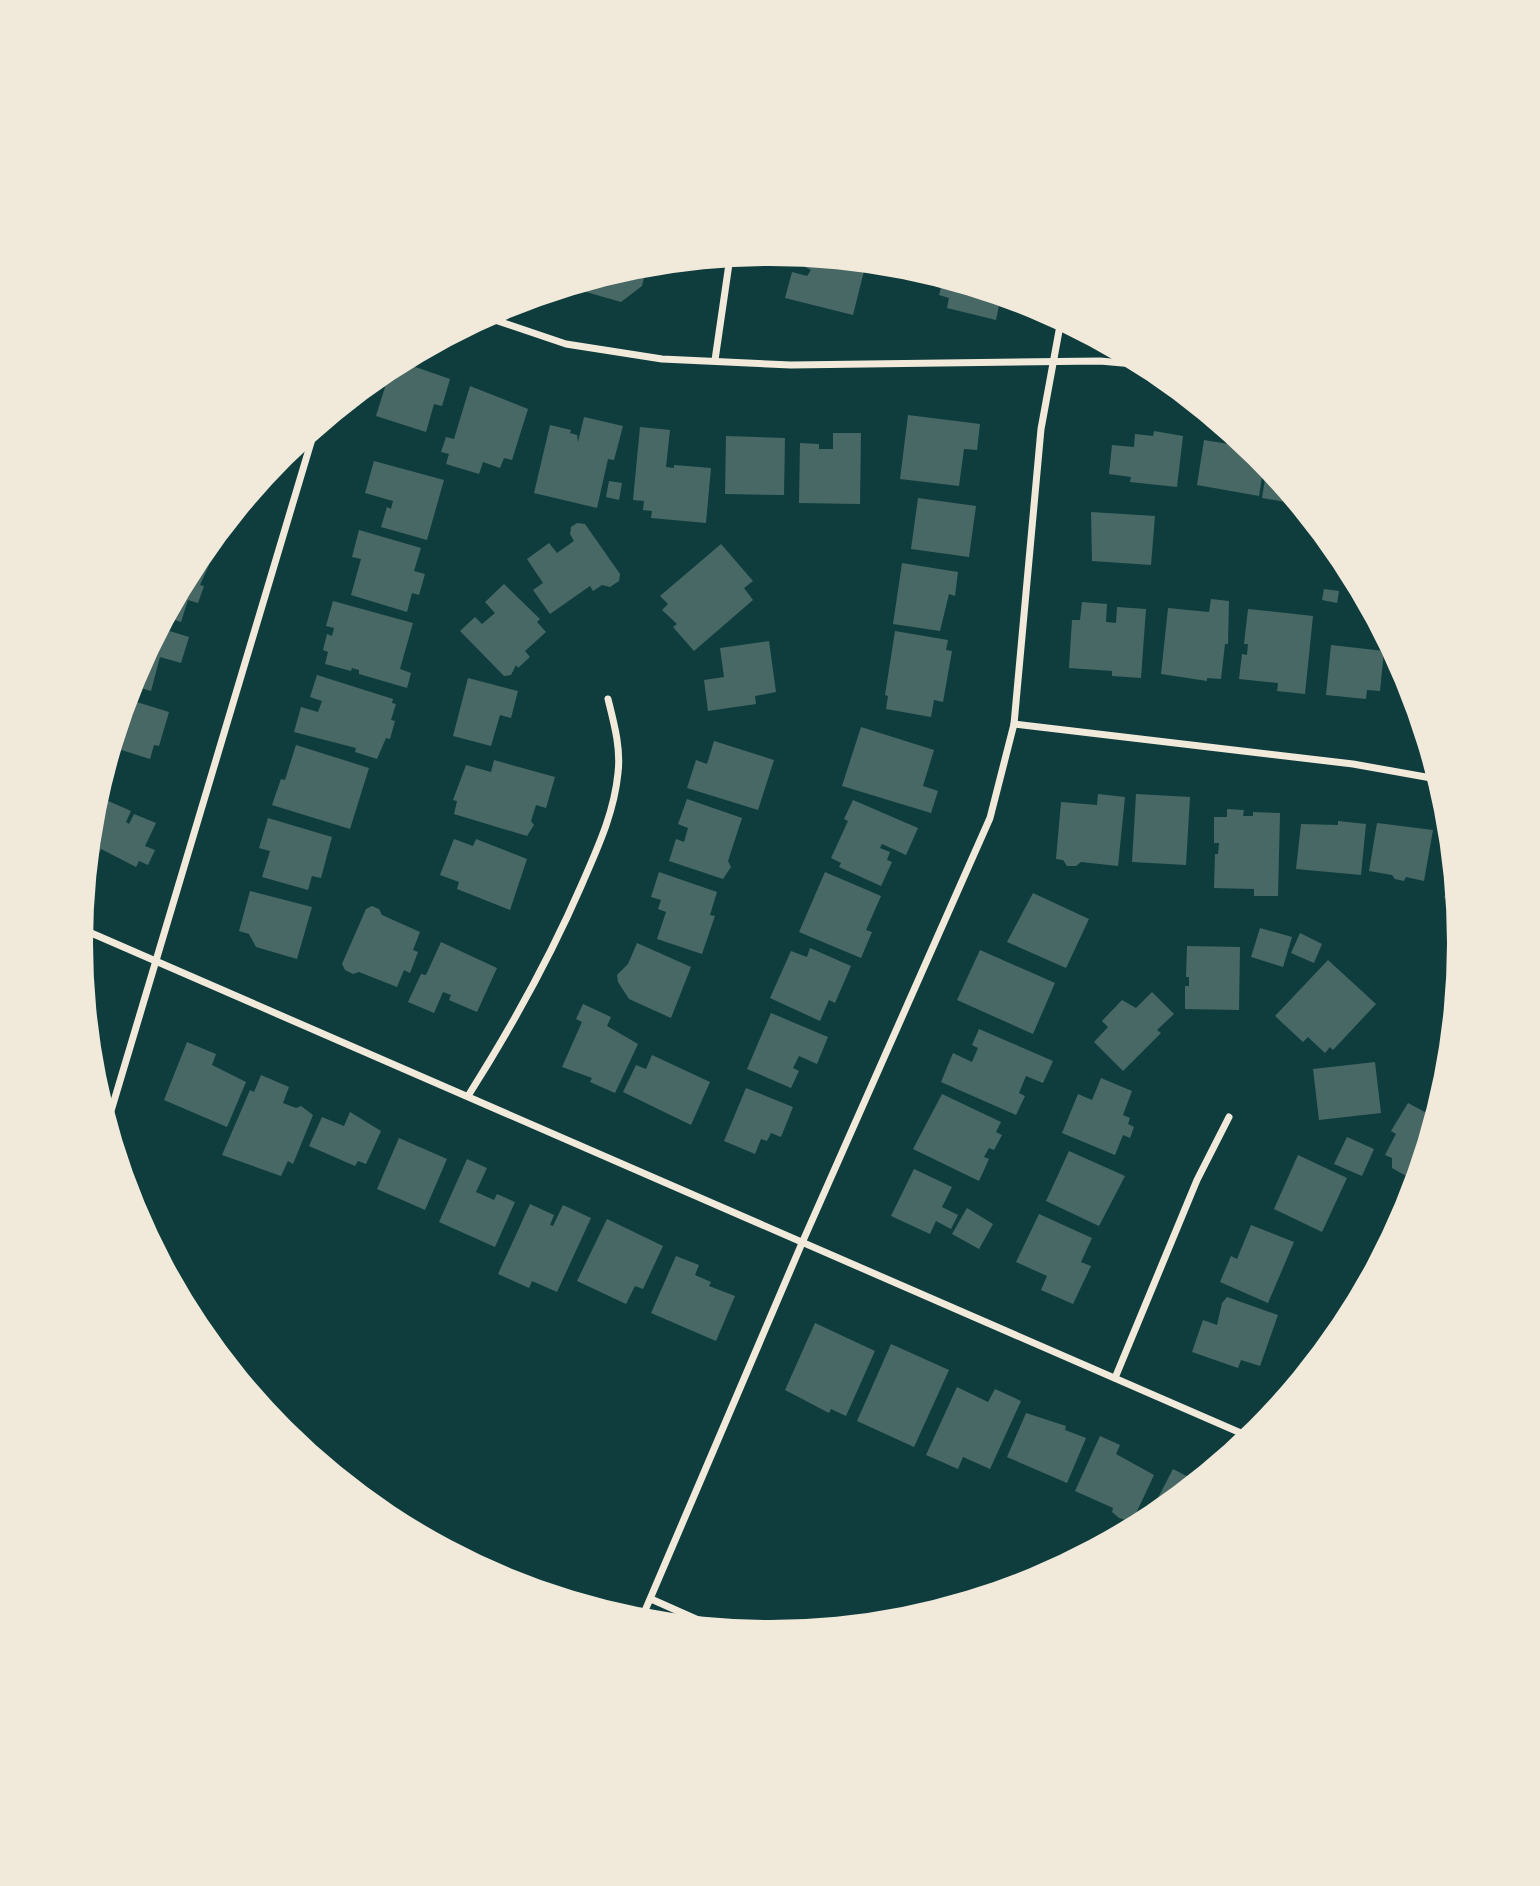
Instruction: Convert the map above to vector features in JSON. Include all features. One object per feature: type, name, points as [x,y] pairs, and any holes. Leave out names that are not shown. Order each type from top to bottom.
[{"type":"street","points":[[715,360],[729,267]]},
{"type":"street","points":[[500,322],[566,344],[614,354],[791,365],[1119,363]]},
{"type":"street","points":[[647,1608],[802,1243],[990,818],[1014,724],[1041,429],[1058,331]]},
{"type":"street","points":[[113,1105],[310,446]]},
{"type":"street","points":[[468,1096],[507,1035],[563,928],[608,823],[619,770],[616,734],[608,699]]},
{"type":"street","points":[[1014,724],[1353,764],[1426,777]]},
{"type":"street","points":[[93,934],[1238,1432]]},
{"type":"street","points":[[1115,1378],[1197,1180],[1229,1117]]},
{"type":"street","points":[[651,1600],[684,1614]]},
{"type":"building","points":[[805,267],[864,273],[853,315],[785,298],[792,272],[807,276],[811,270]]},
{"type":"building","points":[[644,278],[642,286],[621,302],[586,292]]},
{"type":"building","points":[[941,288],[999,306],[996,320],[947,308],[949,298],[939,295]]},
{"type":"building","points":[[415,367],[450,379],[442,406],[434,404],[426,432],[376,416],[385,386]]},
{"type":"building","points":[[470,386],[528,409],[512,460],[504,458],[500,468],[483,462],[479,474],[446,464],[449,454],[441,452],[446,437],[454,439]]},
{"type":"building","points":[[908,415],[980,424],[977,450],[964,449],[959,486],[900,479]]},
{"type":"building","points":[[584,417],[623,426],[614,460],[608,459],[597,508],[534,493],[550,425],[571,430],[570,433],[577,435],[578,442]]},
{"type":"building","points":[[640,427],[670,430],[666,467],[674,468],[674,465],[711,468],[706,523],[651,518],[652,511],[643,510],[644,501],[633,500]]},
{"type":"building","points":[[1154,431],[1183,436],[1177,487],[1130,482],[1131,477],[1109,474],[1112,445],[1134,447],[1135,434],[1153,436]]},
{"type":"building","points":[[833,433],[861,433],[860,504],[799,503],[800,443],[819,444],[819,449],[833,449]]},
{"type":"building","points":[[726,436],[785,438],[784,495],[725,494]]},
{"type":"building","points":[[1204,440],[1227,444],[1262,478],[1259,496],[1197,485]]},
{"type":"building","points":[[374,461],[444,480],[427,540],[381,527],[387,507],[391,509],[393,501],[365,493]]},
{"type":"building","points":[[609,481],[622,483],[619,500],[606,497]]},
{"type":"building","points":[[1265,481],[1284,502],[1262,498]]},
{"type":"building","points":[[918,498],[976,506],[969,557],[911,549]]},
{"type":"building","points":[[1091,512],[1155,516],[1151,565],[1092,561]]},
{"type":"building","points":[[577,523],[585,524],[620,574],[619,581],[610,587],[602,585],[593,591],[590,586],[550,614],[533,590],[543,583],[527,559],[549,543],[557,553],[574,541],[570,534],[571,527]]},
{"type":"building","points":[[359,530],[421,548],[414,571],[425,574],[419,595],[412,593],[407,612],[351,595],[361,559],[352,557]]},
{"type":"building","points":[[721,544],[753,581],[744,588],[753,600],[694,651],[673,627],[677,624],[662,610],[668,604],[660,596]]},
{"type":"building","points":[[902,563],[958,572],[955,596],[949,594],[940,631],[893,624]]},
{"type":"building","points":[[209,565],[200,585],[204,586],[198,603],[188,600],[181,622],[175,620]]},
{"type":"building","points":[[504,584],[540,619],[537,622],[546,632],[525,651],[530,657],[518,668],[516,665],[511,675],[504,676],[460,631],[475,617],[482,624],[495,613],[485,602]]},
{"type":"building","points":[[1324,589],[1339,591],[1337,603],[1322,600]]},
{"type":"building","points":[[1211,599],[1229,601],[1228,644],[1225,644],[1221,679],[1207,678],[1207,681],[1161,674],[1168,608],[1209,612]]},
{"type":"building","points":[[333,601],[413,623],[400,669],[411,673],[407,688],[359,674],[359,670],[352,668],[351,671],[325,664],[328,652],[323,650],[327,634],[332,636],[334,628],[326,626]]},
{"type":"building","points":[[1082,602],[1107,604],[1106,622],[1116,623],[1117,607],[1146,609],[1141,678],[1112,676],[1112,671],[1069,668],[1072,620],[1080,620]]},
{"type":"building","points":[[1248,609],[1313,616],[1305,694],[1277,691],[1278,683],[1239,679],[1242,654],[1247,655],[1248,644],[1244,644]]},
{"type":"building","points":[[169,631],[189,637],[181,663],[160,657],[151,691],[142,688]]},
{"type":"building","points":[[895,631],[948,640],[946,650],[952,651],[943,702],[934,700],[931,717],[886,709],[888,696],[885,695]]},
{"type":"building","points":[[769,641],[776,692],[755,696],[756,704],[708,711],[704,680],[724,677],[720,648]]},
{"type":"building","points":[[1331,645],[1381,651],[1383,657],[1380,691],[1367,690],[1366,699],[1326,695]]},
{"type":"building","points":[[317,675],[393,699],[392,703],[396,704],[391,720],[395,721],[390,739],[386,738],[377,759],[355,752],[356,748],[294,732],[301,707],[318,712],[322,701],[310,697]]},
{"type":"building","points":[[468,678],[518,691],[511,718],[500,715],[491,746],[453,736]]},
{"type":"building","points":[[137,702],[169,712],[159,746],[154,745],[150,759],[121,750]]},
{"type":"building","points":[[861,727],[934,750],[923,786],[938,791],[931,813],[842,786]]},
{"type":"building","points":[[714,741],[774,760],[758,810],[687,788],[696,760],[707,764]]},
{"type":"building","points":[[296,745],[369,768],[350,829],[272,805],[281,779],[285,780]]},
{"type":"building","points":[[494,760],[555,777],[546,808],[536,805],[531,821],[534,825],[527,836],[454,814],[457,801],[453,800],[466,765],[491,772]]},
{"type":"building","points":[[1098,794],[1125,797],[1118,866],[1081,862],[1076,866],[1067,866],[1063,860],[1056,859],[1061,802],[1097,805]]},
{"type":"building","points":[[1136,794],[1190,797],[1186,865],[1132,862]]},
{"type":"building","points":[[687,799],[742,818],[728,861],[731,867],[723,879],[669,861],[676,839],[684,842],[688,828],[678,824]]},
{"type":"building","points":[[853,800],[918,828],[906,855],[882,844],[880,848],[890,852],[887,860],[892,862],[881,886],[839,867],[841,863],[831,858],[848,821],[844,819]]},
{"type":"building","points":[[108,801],[131,811],[126,822],[129,824],[134,814],[156,823],[145,846],[155,850],[148,865],[139,861],[136,867],[101,849],[99,852]]},
{"type":"building","points":[[1227,809],[1244,810],[1243,816],[1253,816],[1253,812],[1280,813],[1278,896],[1254,896],[1254,889],[1214,888],[1215,854],[1218,854],[1219,843],[1214,843],[1214,817],[1227,817]]},
{"type":"building","points":[[268,818],[332,837],[321,878],[312,876],[308,890],[262,877],[270,851],[259,848]]},
{"type":"building","points":[[1338,821],[1366,824],[1361,875],[1296,869],[1301,824],[1338,825]]},
{"type":"building","points":[[1377,823],[1433,830],[1424,881],[1406,877],[1404,881],[1395,879],[1392,875],[1369,871]]},
{"type":"building","points":[[454,839],[473,846],[476,839],[527,859],[510,910],[457,889],[459,882],[440,875]]},
{"type":"building","points":[[659,872],[717,892],[710,915],[715,916],[702,954],[657,939],[666,912],[658,909],[661,900],[651,897]]},
{"type":"building","points":[[825,872],[881,896],[866,930],[872,932],[861,958],[799,932]]},
{"type":"building","points":[[250,891],[312,907],[297,959],[256,947],[249,934],[239,931]]},
{"type":"building","points":[[1033,893],[1089,919],[1066,968],[1007,942]]},
{"type":"building","points":[[372,906],[379,909],[382,915],[420,932],[413,950],[418,952],[410,973],[404,970],[397,987],[359,972],[353,974],[345,970],[342,964],[366,909]]},
{"type":"building","points":[[1260,928],[1292,937],[1283,967],[1251,957]]},
{"type":"building","points":[[1300,933],[1322,944],[1314,963],[1291,953]]},
{"type":"building","points":[[441,942],[497,968],[477,1012],[449,1000],[451,995],[443,992],[434,1013],[408,1002],[421,974],[426,975]]},
{"type":"building","points":[[637,943],[691,967],[671,1018],[629,999],[618,982],[617,975],[628,964]]},
{"type":"building","points":[[1187,946],[1240,947],[1239,1010],[1185,1009],[1185,986],[1189,986],[1189,977],[1186,977]]},
{"type":"building","points":[[810,948],[851,966],[835,1003],[829,1000],[820,1021],[770,998],[791,951],[807,957]]},
{"type":"building","points":[[980,950],[1055,983],[1033,1034],[957,1000]]},
{"type":"building","points":[[1328,960],[1376,1004],[1333,1050],[1330,1047],[1325,1053],[1308,1037],[1303,1042],[1275,1016]]},
{"type":"building","points":[[1152,992],[1174,1014],[1157,1030],[1161,1033],[1123,1071],[1094,1042],[1108,1027],[1102,1021],[1122,1000],[1136,1008]]},
{"type":"building","points":[[583,1004],[611,1017],[607,1026],[638,1044],[615,1093],[590,1082],[592,1078],[562,1067],[582,1022],[576,1019]]},
{"type":"building","points":[[771,1013],[828,1037],[817,1064],[799,1056],[793,1068],[799,1071],[791,1088],[747,1069]]},
{"type":"building","points":[[979,1029],[1053,1061],[1043,1083],[1026,1076],[1019,1093],[1025,1096],[1016,1115],[941,1082],[953,1053],[972,1062],[978,1048],[972,1045]]},
{"type":"building","points":[[187,1042],[216,1054],[212,1065],[246,1082],[227,1127],[164,1100]]},
{"type":"building","points":[[652,1055],[710,1082],[691,1125],[623,1092],[636,1065],[646,1069]]},
{"type":"building","points":[[1375,1062],[1381,1113],[1319,1120],[1313,1069]]},
{"type":"building","points":[[261,1075],[289,1087],[283,1103],[296,1108],[301,1106],[313,1115],[293,1164],[288,1161],[281,1176],[222,1155],[250,1090],[254,1092]]},
{"type":"building","points":[[1101,1078],[1132,1091],[1123,1115],[1130,1118],[1128,1124],[1134,1127],[1130,1138],[1123,1135],[1115,1155],[1062,1133],[1078,1094],[1092,1100]]},
{"type":"building","points":[[746,1088],[793,1107],[781,1137],[771,1133],[767,1141],[761,1139],[755,1154],[724,1141]]},
{"type":"building","points":[[942,1094],[1001,1122],[996,1132],[1002,1135],[994,1150],[989,1148],[984,1157],[989,1159],[979,1181],[913,1149]]},
{"type":"building","points":[[1408,1103],[1425,1112],[1406,1176],[1392,1168],[1392,1158],[1385,1155],[1396,1134],[1391,1131]]},
{"type":"building","points":[[350,1112],[381,1131],[366,1164],[358,1161],[355,1166],[309,1146],[322,1117],[344,1126]]},
{"type":"building","points":[[1347,1137],[1374,1149],[1362,1176],[1334,1164]]},
{"type":"building","points":[[399,1138],[447,1159],[425,1210],[377,1189]]},
{"type":"building","points":[[1069,1151],[1125,1176],[1099,1226],[1046,1201]]},
{"type":"building","points":[[1298,1155],[1347,1178],[1322,1232],[1274,1209]]},
{"type":"building","points":[[467,1159],[487,1168],[476,1192],[494,1200],[497,1194],[515,1202],[495,1247],[439,1222]]},
{"type":"building","points":[[914,1169],[952,1187],[942,1207],[958,1215],[951,1229],[936,1221],[930,1234],[891,1216]]},
{"type":"building","points":[[530,1204],[554,1215],[550,1225],[553,1226],[563,1205],[591,1218],[557,1292],[532,1281],[529,1288],[498,1274]]},
{"type":"building","points":[[967,1208],[993,1224],[979,1249],[952,1234]]},
{"type":"building","points":[[1039,1214],[1092,1238],[1081,1262],[1091,1266],[1073,1304],[1041,1290],[1047,1276],[1016,1262]]},
{"type":"building","points":[[607,1219],[663,1246],[643,1289],[635,1286],[626,1304],[577,1281]]},
{"type":"building","points":[[1251,1225],[1294,1242],[1268,1303],[1220,1282],[1231,1256],[1237,1259]]},
{"type":"building","points":[[676,1256],[699,1265],[695,1275],[711,1282],[709,1286],[735,1296],[716,1341],[651,1313]]},
{"type":"building","points":[[1227,1297],[1278,1315],[1260,1366],[1241,1360],[1238,1368],[1192,1352],[1203,1320],[1217,1325],[1222,1303]]},
{"type":"building","points":[[815,1323],[875,1351],[846,1416],[831,1409],[829,1413],[785,1390]]},
{"type":"building","points":[[891,1344],[949,1370],[914,1447],[857,1421]]},
{"type":"building","points":[[957,1387],[988,1402],[995,1389],[1021,1401],[990,1469],[963,1457],[958,1469],[926,1455]]},
{"type":"building","points":[[1026,1413],[1066,1426],[1065,1430],[1086,1438],[1067,1483],[1007,1457]]},
{"type":"building","points":[[1100,1436],[1120,1445],[1116,1454],[1154,1475],[1137,1512],[1125,1520],[1112,1512],[1113,1508],[1075,1491]]},
{"type":"building","points":[[1173,1469],[1187,1476],[1182,1480],[1158,1497]]}]
